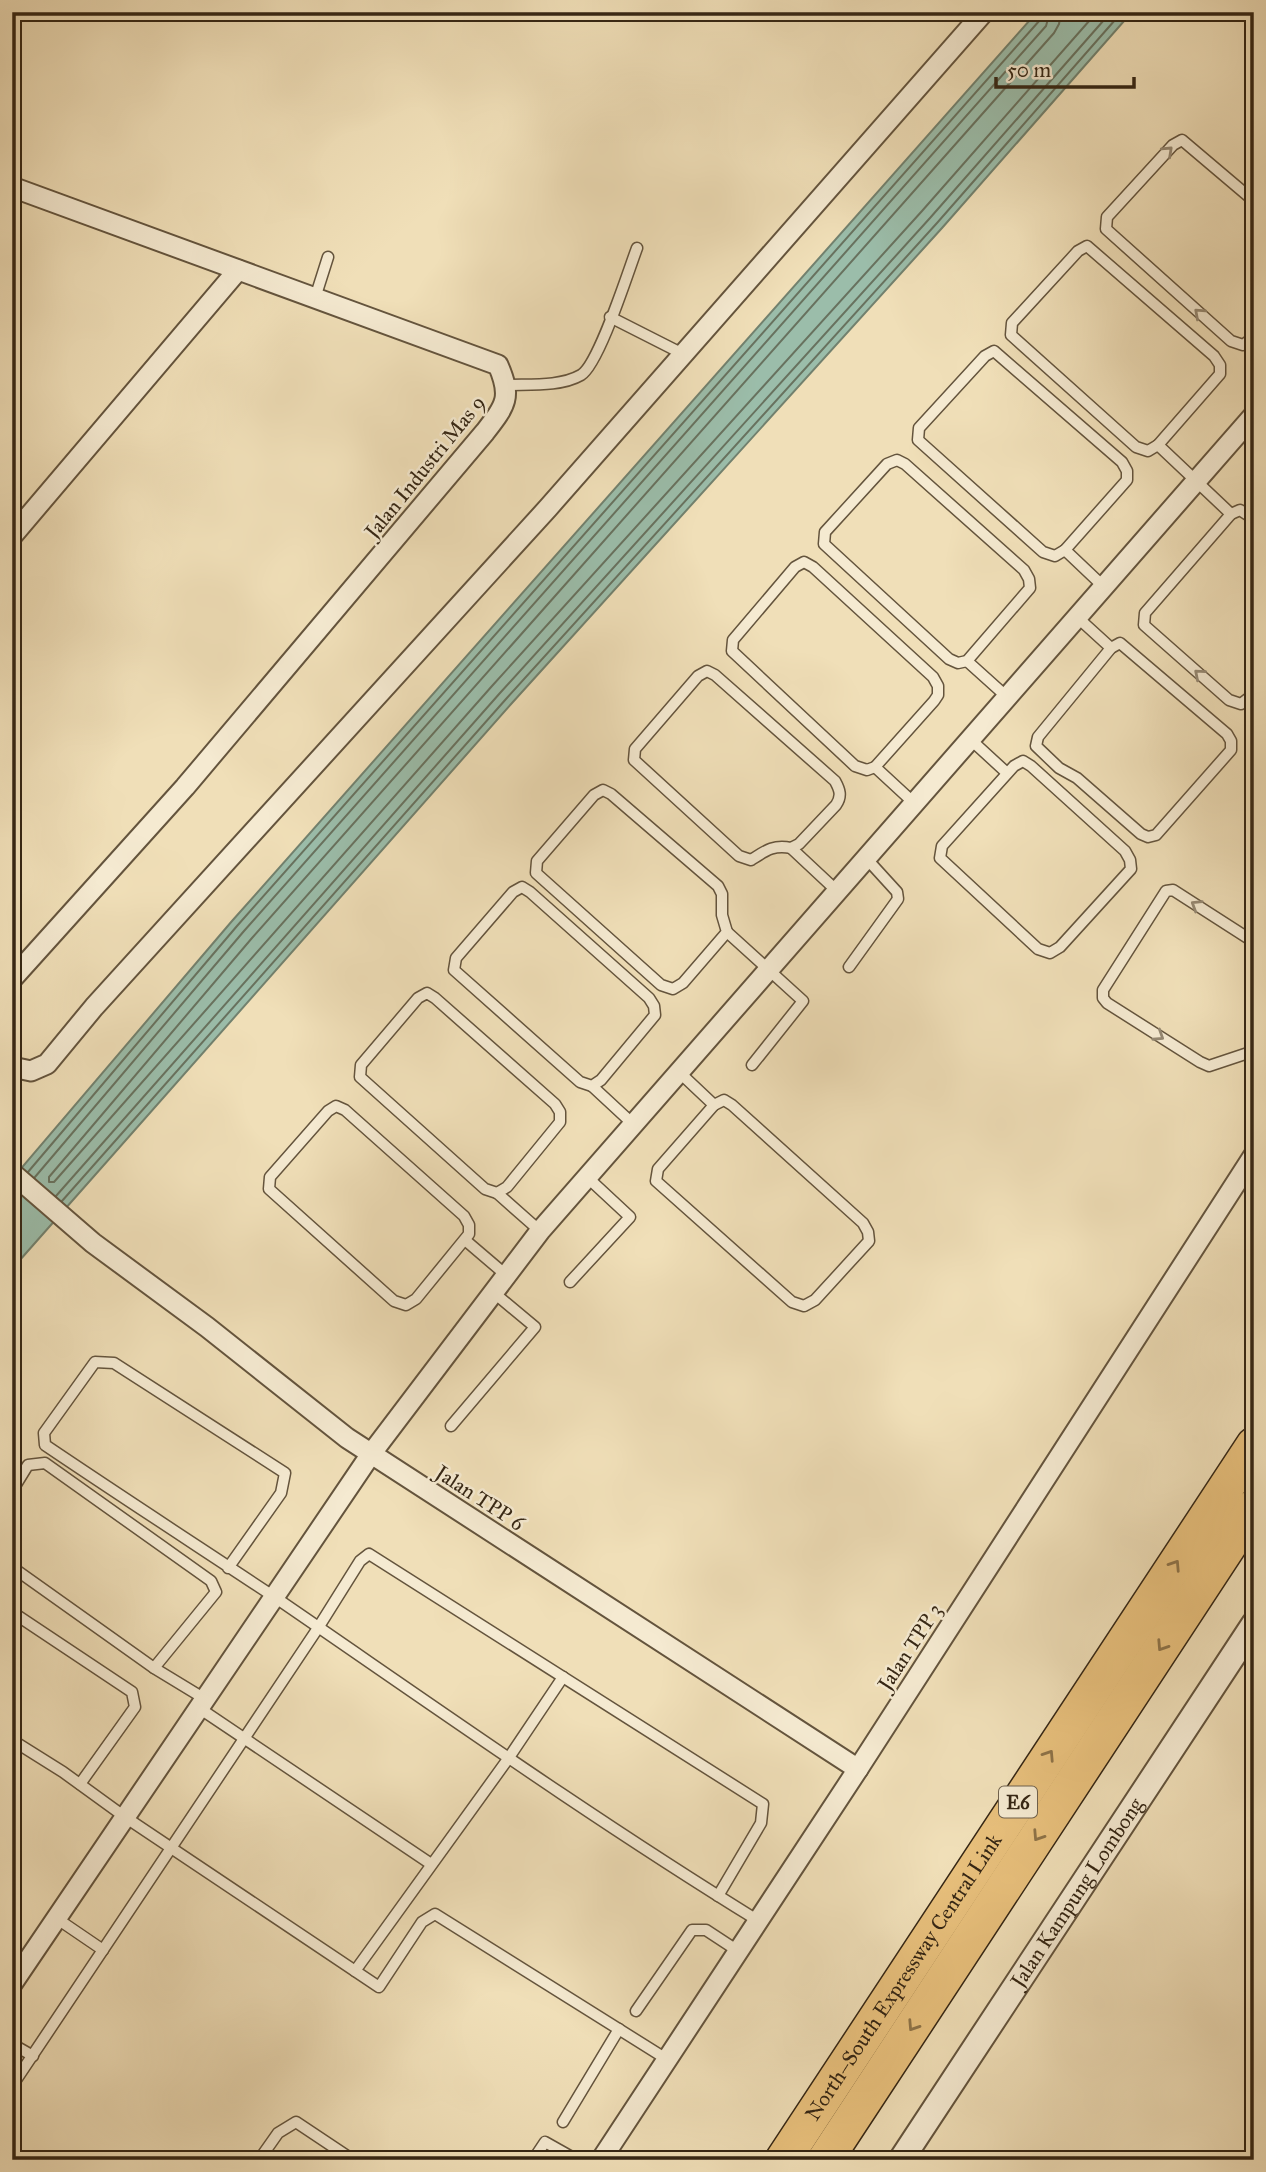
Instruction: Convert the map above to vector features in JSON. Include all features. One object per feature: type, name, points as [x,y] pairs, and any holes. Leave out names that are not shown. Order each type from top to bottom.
[{"type":"highway","name":"North–South Expressway Central Link","points":[[783,2160],[1254,1445]]},
{"type":"highway","name":"North–South Expressway Central Link","points":[[825,2160],[1254,1507]]},
{"type":"street","points":[[12,1067],[31,1071],[47,1064],[94,1007],[539,518],[984,12]]},
{"type":"street","name":"Jalan Industri Mas 9","points":[[12,187],[498,365],[506,384],[505,406],[485,432],[185,787],[12,979]]},
{"type":"street","points":[[12,536],[239,270]]},
{"type":"street","points":[[12,1984],[371,1454],[540,1231],[1254,415]]},
{"type":"street","name":"Jalan TPP 3","points":[[601,2160],[858,1769],[1254,1156]]},
{"type":"street","name":"Jalan TPP 6","points":[[12,1173],[93,1243],[207,1327],[347,1438],[858,1769]]},
{"type":"street","name":"Jalan Kampung Lombong","points":[[901,2160],[1254,1624]]},
{"type":"lane","points":[[1253,339],[1243,345],[1231,341],[1106,229],[1107,217],[1173,145],[1182,140],[1254,201]]},
{"type":"lane","points":[[1087,246],[1214,356],[1220,365],[1220,374],[1158,445],[1148,451],[1136,447],[1011,335],[1012,323],[1078,251],[1087,246]]},
{"type":"lane","points":[[506,384],[562,382],[582,374],[594,358],[637,248]]},
{"type":"lane","points":[[315,298],[328,257]]},
{"type":"lane","points":[[610,317],[683,354]]},
{"type":"lane","points":[[994,351],[1122,462],[1127,471],[1128,480],[1065,550],[1055,556],[1043,552],[918,440],[919,428],[985,356],[994,351]]},
{"type":"lane","points":[[1158,445],[1231,514]]},
{"type":"lane","points":[[897,460],[905,464],[1024,570],[1029,579],[1030,588],[967,661],[958,663],[949,659],[824,544],[825,532],[887,464],[897,460]]},
{"type":"lane","points":[[1254,519],[1240,510],[1231,514],[1145,613],[1144,625],[1229,700],[1241,704],[1254,694]]},
{"type":"lane","points":[[1065,550],[1104,587]]},
{"type":"lane","points":[[804,562],[813,567],[933,677],[938,686],[939,695],[875,767],[867,770],[855,766],[732,651],[733,640],[795,567],[804,562]]},
{"type":"lane","points":[[1077,617],[1111,648]]},
{"type":"lane","points":[[1120,643],[1126,646],[1227,734],[1231,741],[1231,750],[1156,835],[1148,837],[1141,834],[1077,778],[1059,768],[1036,746],[1038,737],[1111,648],[1120,643]]},
{"type":"lane","points":[[967,661],[1007,697]]},
{"type":"lane","points":[[791,848],[799,844],[836,805],[840,799],[840,790],[835,781],[715,675],[707,671],[698,676],[635,749],[634,760],[739,856],[751,860],[770,848],[791,848],[837,891]]},
{"type":"lane","points":[[970,739],[1007,773]]},
{"type":"lane","points":[[1023,761],[1031,766],[1125,851],[1130,860],[1131,869],[1060,947],[1050,953],[1038,949],[940,858],[942,846],[1007,773],[1023,761]]},
{"type":"lane","points":[[875,767],[914,803]]},
{"type":"lane","points":[[727,932],[683,983],[673,989],[661,985],[545,882],[536,873],[537,861],[594,795],[603,790],[718,886],[723,894],[722,915],[727,932],[803,1001],[752,1065]]},
{"type":"lane","points":[[849,967],[898,899],[897,892],[866,858]]},
{"type":"lane","points":[[592,1086],[601,1080],[655,1015],[654,1006],[649,998],[522,887],[513,892],[456,958],[454,970],[580,1082],[592,1086],[633,1124]]},
{"type":"lane","points":[[1254,942],[1172,890],[1166,891],[1102,990],[1107,1003],[1209,1066],[1254,1051]]},
{"type":"lane","points":[[497,1192],[507,1187],[560,1122],[560,1112],[555,1104],[427,993],[418,998],[361,1065],[360,1077],[485,1189],[497,1192],[540,1231]]},
{"type":"lane","points":[[679,1072],[714,1105]]},
{"type":"lane","points":[[724,1100],[732,1105],[863,1223],[869,1232],[869,1241],[815,1300],[804,1306],[792,1302],[656,1181],[658,1169],[714,1105],[724,1100]]},
{"type":"lane","points":[[337,1106],[345,1110],[464,1216],[470,1234],[465,1240],[416,1299],[406,1305],[394,1301],[278,1198],[269,1189],[270,1177],[327,1111],[337,1106]]},
{"type":"lane","points":[[570,1282],[630,1217],[587,1177]]},
{"type":"lane","points":[[465,1240],[506,1275]]},
{"type":"lane","points":[[451,1426],[536,1326],[493,1292]]},
{"type":"lane","points":[[228,1568],[281,1493],[285,1473],[114,1363],[95,1362],[44,1433],[46,1446],[228,1568],[274,1597],[508,1759],[757,1920]]},
{"type":"lane","points":[[12,1491],[28,1465],[45,1463],[211,1581],[216,1592],[154,1668]]},
{"type":"lane","points":[[12,2086],[360,1561],[369,1554],[763,1804],[761,1823],[718,1896]]},
{"type":"lane","points":[[12,1567],[154,1668],[244,1739],[431,1864]]},
{"type":"lane","points":[[12,1612],[132,1692],[135,1707],[80,1784]]},
{"type":"lane","points":[[355,1971],[508,1759],[563,1677]]},
{"type":"lane","points":[[12,1740],[379,1987],[422,1922],[435,1914],[667,2060]]},
{"type":"lane","points":[[56,1918],[103,1950]]},
{"type":"lane","points":[[636,2011],[692,1930],[706,1930],[738,1951]]},
{"type":"lane","points":[[563,2122],[619,2029]]},
{"type":"lane","points":[[12,2044],[33,2056]]},
{"type":"lane","points":[[259,2160],[278,2133],[296,2122],[353,2160]]},
{"type":"lane","points":[[533,2160],[545,2142],[577,2160]]},
{"type":"water","points":[[1037,12],[1132,12],[942,228],[512,703],[12,1269],[12,1179],[232,921]]}]
